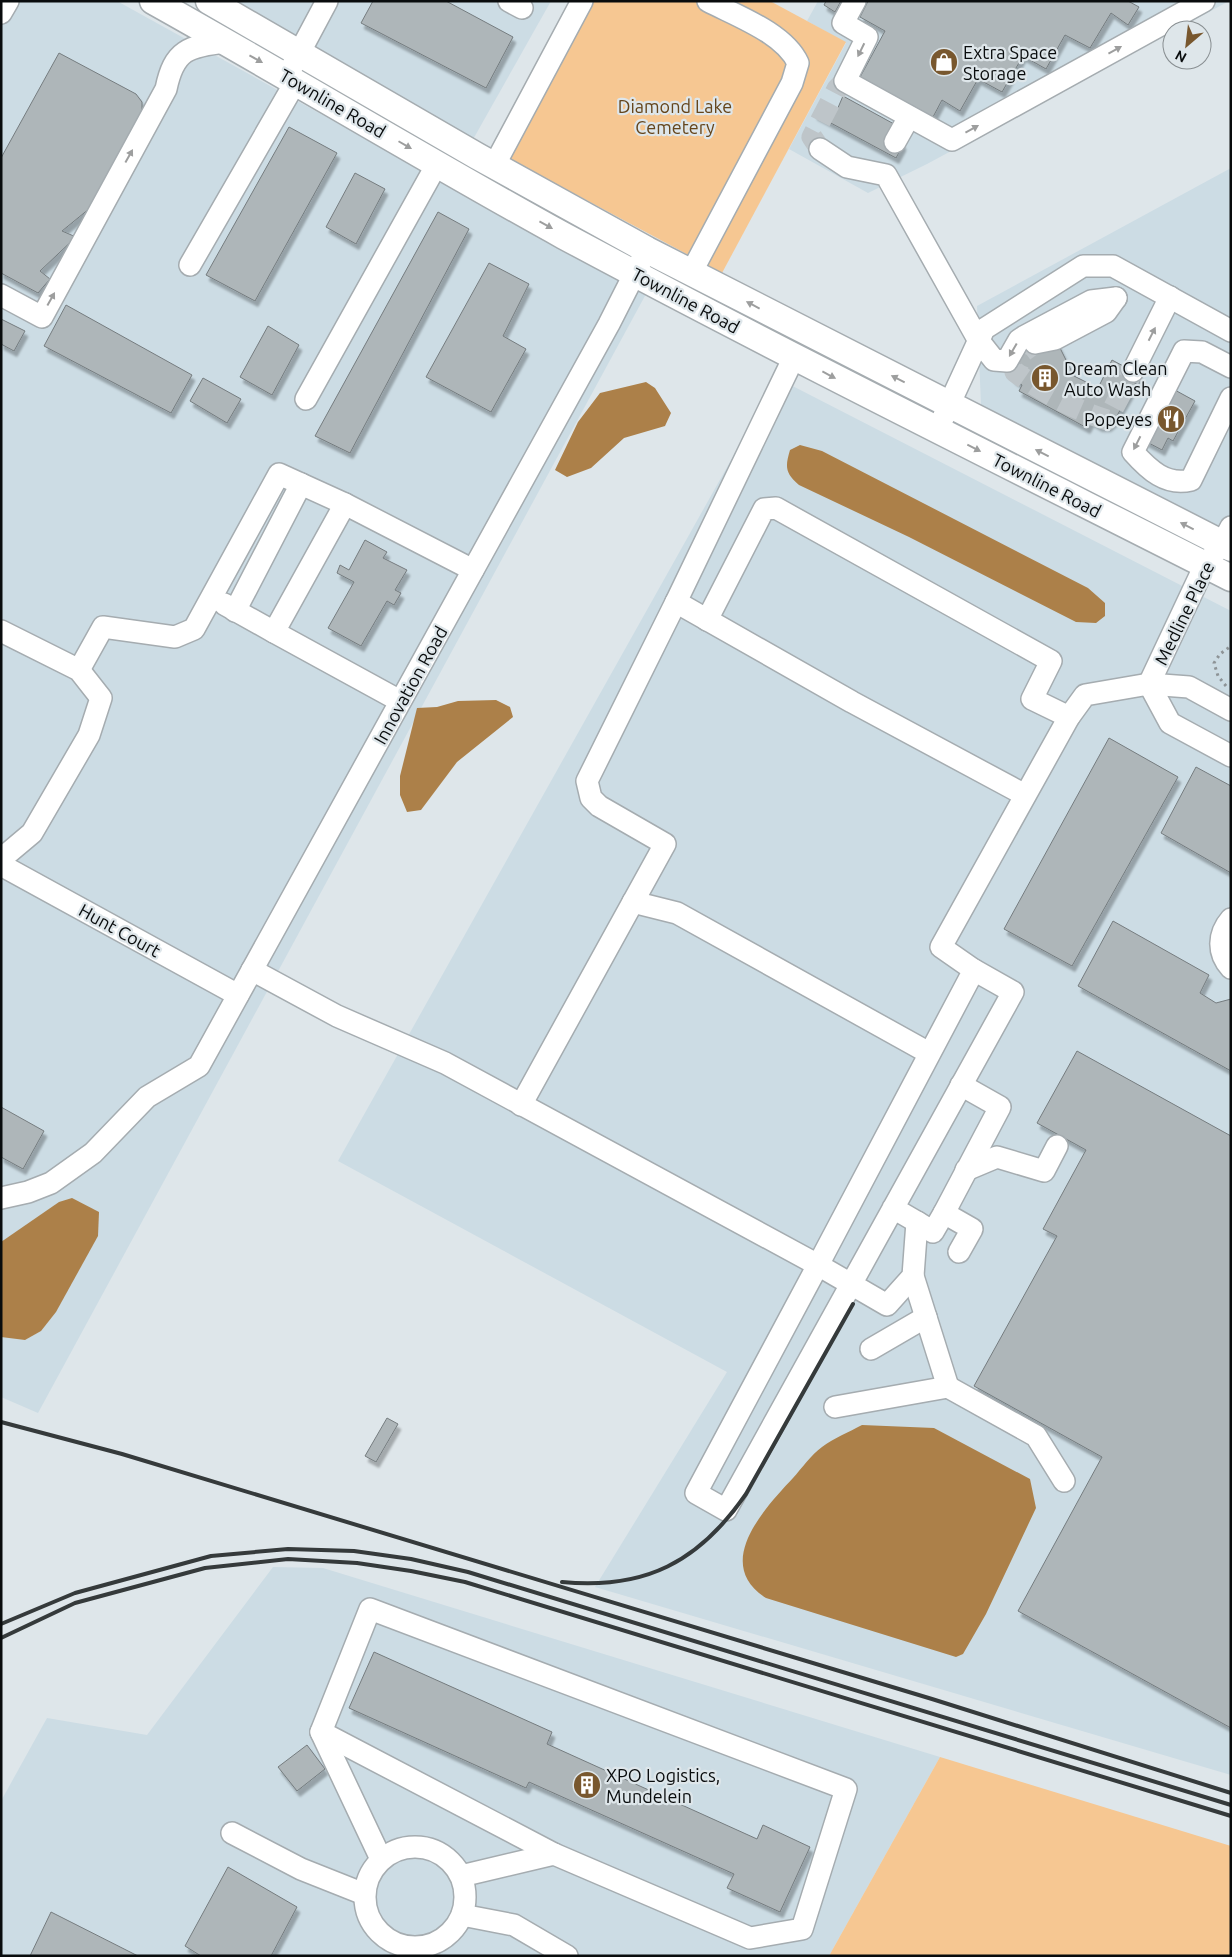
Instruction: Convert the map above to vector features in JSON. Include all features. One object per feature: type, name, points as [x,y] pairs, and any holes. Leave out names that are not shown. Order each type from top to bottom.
[{"type":"main road","name":"Townline Road","points":[[153,1],[226,42],[294,70],[494,166],[647,250],[949,405],[1228,540]]},
{"type":"main road","name":"Townline Road","points":[[208,1],[294,70],[437,164],[635,274],[794,357],[1231,578]]},
{"type":"street","points":[[1,13],[8,1]]},
{"type":"street","points":[[190,265],[294,70],[327,1]]},
{"type":"street","points":[[494,166],[582,1]]},
{"type":"street","points":[[691,272],[792,83],[798,63],[792,51],[776,37],[708,1]]},
{"type":"street","points":[[855,1],[843,23],[867,37],[845,81],[952,140],[1204,1]]},
{"type":"street","points":[[1,295],[42,317],[166,89],[174,62],[183,52],[200,44],[226,42]]},
{"type":"street","points":[[878,174],[909,116]]},
{"type":"street","points":[[820,149],[847,167],[886,175],[980,340],[994,360],[1007,361],[1019,340],[1091,300],[1116,298]]},
{"type":"street","points":[[306,399],[437,164]]},
{"type":"street","name":"Innovation Road","points":[[1,1198],[28,1192],[50,1183],[93,1153],[147,1097],[199,1066],[647,250]]},
{"type":"street","points":[[937,430],[984,330],[1084,266],[1113,266],[1231,331]]},
{"type":"street","points":[[1044,337],[1116,298],[1126,273]]},
{"type":"street","points":[[1133,371],[1170,297]]},
{"type":"street","points":[[1231,367],[1202,352],[1184,351],[1133,452],[1150,471],[1178,483],[1191,480],[1231,398]]},
{"type":"street","points":[[521,1105],[665,844],[596,804],[591,798],[587,782],[794,357]]},
{"type":"street","points":[[79,670],[103,627],[175,637],[194,629],[278,474],[345,504],[473,570]]},
{"type":"street","points":[[235,611],[301,484]]},
{"type":"street","points":[[274,632],[345,504]]},
{"type":"street","points":[[707,620],[764,509],[776,508],[1051,661],[1032,698],[1069,717]]},
{"type":"street","name":"Medline Place","points":[[1149,684],[1205,565],[1228,540]]},
{"type":"street","points":[[212,598],[400,702]]},
{"type":"street","points":[[676,602],[852,702],[1025,795]]},
{"type":"street","points":[[1,631],[79,670],[100,698],[89,735],[32,833],[1,859]]},
{"type":"street","points":[[974,970],[696,1493],[726,1510],[1013,992],[974,970],[941,947],[1069,717],[1084,695],[1149,684],[1189,687],[1231,710]]},
{"type":"street","points":[[1149,684],[1170,723],[1231,756]]},
{"type":"street","name":"Hunt Court","points":[[1,865],[238,995]]},
{"type":"street","points":[[632,902],[677,913],[929,1053]]},
{"type":"street","points":[[1231,919],[1221,936],[1220,947],[1223,957],[1231,968]]},
{"type":"street","points":[[252,970],[337,1016],[445,1063],[818,1264],[887,1305],[913,1276]]},
{"type":"street","points":[[893,1208],[933,1232],[944,1213],[1000,1107],[961,1085]]},
{"type":"street","points":[[966,1170],[997,1157],[1044,1171],[1057,1146]]},
{"type":"street","points":[[944,1213],[972,1229],[959,1252]]},
{"type":"street","points":[[916,1222],[913,1276],[948,1387]]},
{"type":"street","points":[[871,1349],[926,1317]]},
{"type":"street","points":[[835,1407],[948,1387],[1036,1436],[1064,1481]]},
{"type":"street","points":[[321,1732],[554,1854],[750,1938],[802,1929],[846,1789],[370,1609],[321,1732],[382,1859]]},
{"type":"street","points":[[232,1833],[301,1870],[364,1894]]},
{"type":"street","points":[[402,1848],[426,1848],[437,1852],[451,1862],[461,1876],[465,1891],[462,1915],[448,1935],[435,1943],[420,1947],[405,1946],[387,1949],[367,1915],[364,1894],[373,1869],[382,1859],[402,1848]]},
{"type":"street","points":[[461,1876],[554,1854]]},
{"type":"street","points":[[462,1915],[514,1925],[566,1956]]},
{"type":"path","points":[[1231,646],[1220,654],[1214,663],[1218,676],[1231,690]]},
{"type":"shaded area","points":[[1,1],[117,1],[646,294],[38,1413],[1,1397]]},
{"type":"shaded area","points":[[230,1],[551,1],[471,143]]},
{"type":"shaded area","points":[[818,1],[1229,1],[1194,20],[1162,20],[1162,37],[927,164],[868,193],[789,149],[846,43],[807,21]]},
{"type":"shaded area","points":[[1231,168],[1231,533],[981,405],[977,306]]},
{"type":"shaded area","points":[[777,378],[1231,611],[1231,1775],[595,1587],[727,1372],[338,1161]]},
{"type":"shaded area","points":[[646,382],[655,388],[671,413],[665,426],[624,438],[591,468],[567,477],[555,470],[578,422],[600,393]]},
{"type":"shaded area","points":[[800,445],[822,451],[1088,588],[1105,603],[1105,616],[1096,623],[1076,622],[909,537],[799,485],[791,477],[787,469],[787,461],[790,450]]},
{"type":"shaded area","points":[[496,700],[510,707],[513,717],[457,762],[421,810],[407,812],[400,795],[400,776],[417,708],[437,707],[458,701]]},
{"type":"shaded area","points":[[72,1198],[99,1212],[98,1236],[56,1312],[41,1331],[25,1340],[1,1337],[1,1242],[59,1202]]},
{"type":"shaded area","points":[[862,1425],[934,1428],[1030,1479],[1036,1508],[986,1614],[963,1654],[956,1657],[766,1598],[751,1584],[744,1569],[743,1554],[748,1537],[769,1505],[818,1450]]},
{"type":"shaded area","points":[[273,1567],[323,1568],[940,1757],[829,1956],[1,1956],[1,1801],[47,1718],[147,1735]]},
{"type":"green space","name":"Diamond Lake Cemetery","points":[[576,1],[770,1],[846,42],[722,273],[495,151]]},
{"type":"green space","points":[[940,1757],[1231,1846],[1231,1956],[829,1956]]},
{"type":"building","points":[[373,1],[446,1],[513,37],[486,88],[361,23]]},
{"type":"building","points":[[826,1],[841,1],[835,12],[824,5]]},
{"type":"building","name":"Extra Space Storage","points":[[868,1],[1128,1],[1139,7],[1128,25],[1111,13],[1090,48],[1065,35],[1046,69],[1023,56],[1002,92],[978,79],[960,111],[942,100],[933,117],[859,79],[885,31],[860,17]]},
{"type":"building","points":[[59,53],[136,94],[142,102],[142,115],[95,204],[62,231],[76,237],[40,271],[50,279],[38,293],[1,273],[1,158]]},
{"type":"building","points":[[843,96],[894,124],[903,145],[896,158],[814,114],[821,102],[837,110]]},
{"type":"building","points":[[289,127],[337,153],[255,301],[206,275]]},
{"type":"building","points":[[355,173],[385,189],[356,244],[326,227]]},
{"type":"building","points":[[438,212],[469,229],[350,453],[315,436]]},
{"type":"building","points":[[489,263],[529,284],[503,336],[526,349],[491,412],[426,377]]},
{"type":"building","points":[[66,305],[192,375],[171,413],[44,346]]},
{"type":"building","points":[[1,319],[25,331],[14,351],[1,344]]},
{"type":"building","points":[[268,326],[299,345],[272,395],[240,377]]},
{"type":"building","name":"Dream Clean Auto Wash","points":[[1052,332],[1074,376],[1098,388],[1112,360],[1140,375],[1114,421],[1108,426],[1099,426],[1091,421],[1087,428],[1019,391],[1022,385],[1013,379],[1010,373],[1010,364],[1027,338]]},
{"type":"building","points":[[203,378],[241,399],[227,423],[190,401]]},
{"type":"building","name":"Popeyes","points":[[1173,389],[1195,401],[1173,441],[1168,438],[1162,450],[1145,441]]},
{"type":"building","points":[[365,540],[387,552],[383,558],[407,570],[395,590],[401,593],[394,605],[387,601],[361,646],[328,628],[354,582],[337,573],[340,565],[349,570]]},
{"type":"building","points":[[1109,738],[1178,777],[1072,966],[1004,929]]},
{"type":"building","points":[[1196,767],[1231,786],[1231,873],[1161,833]]},
{"type":"building","points":[[1113,921],[1209,975],[1200,993],[1216,1003],[1231,999],[1231,1071],[1078,986]]},
{"type":"building","points":[[1077,1051],[1231,1136],[1231,1728],[1018,1611],[1102,1457],[974,1386],[1057,1236],[1043,1229],[1086,1150],[1037,1123]]},
{"type":"building","points":[[1,1107],[44,1131],[23,1169],[1,1157]]},
{"type":"building","points":[[387,1418],[398,1424],[376,1462],[365,1456]]},
{"type":"building","name":"XPO Logistics, Mundelein","points":[[374,1652],[552,1732],[547,1744],[757,1839],[763,1825],[810,1847],[780,1912],[727,1888],[734,1874],[529,1782],[526,1788],[349,1708]]},
{"type":"building","points":[[307,1745],[325,1769],[297,1791],[278,1767]]},
{"type":"building","points":[[228,1867],[297,1907],[271,1956],[201,1956],[185,1946]]},
{"type":"building","points":[[51,1912],[138,1956],[30,1956]]},
{"type":"tunnel","points":[[820,149],[812,137],[837,89],[845,81]]},
{"type":"tunnel","points":[[1039,340],[1024,351],[1015,372],[1059,400],[1107,420],[1133,371]]},
{"type":"railway","points":[[562,1582],[592,1583],[619,1581],[644,1576],[668,1566],[689,1554],[709,1538],[728,1518],[746,1494],[853,1304]]},
{"type":"railway","points":[[1,1422],[122,1454],[932,1699],[1231,1793]]},
{"type":"railway","points":[[1,1624],[75,1593],[211,1556],[288,1549],[354,1551],[411,1559],[468,1572],[1231,1805]]},
{"type":"railway","points":[[1,1638],[75,1603],[205,1568],[288,1559],[357,1563],[465,1582],[1231,1816]]},
{"type":"place","name":"Extra Space Storage","points":[[944,62]]},
{"type":"place","name":"Dream Clean Auto Wash","points":[[1045,378]]},
{"type":"place","name":"Popeyes","points":[[1171,419]]},
{"type":"place","name":"XPO Logistics, Mundelein","points":[[587,1785]]}]
